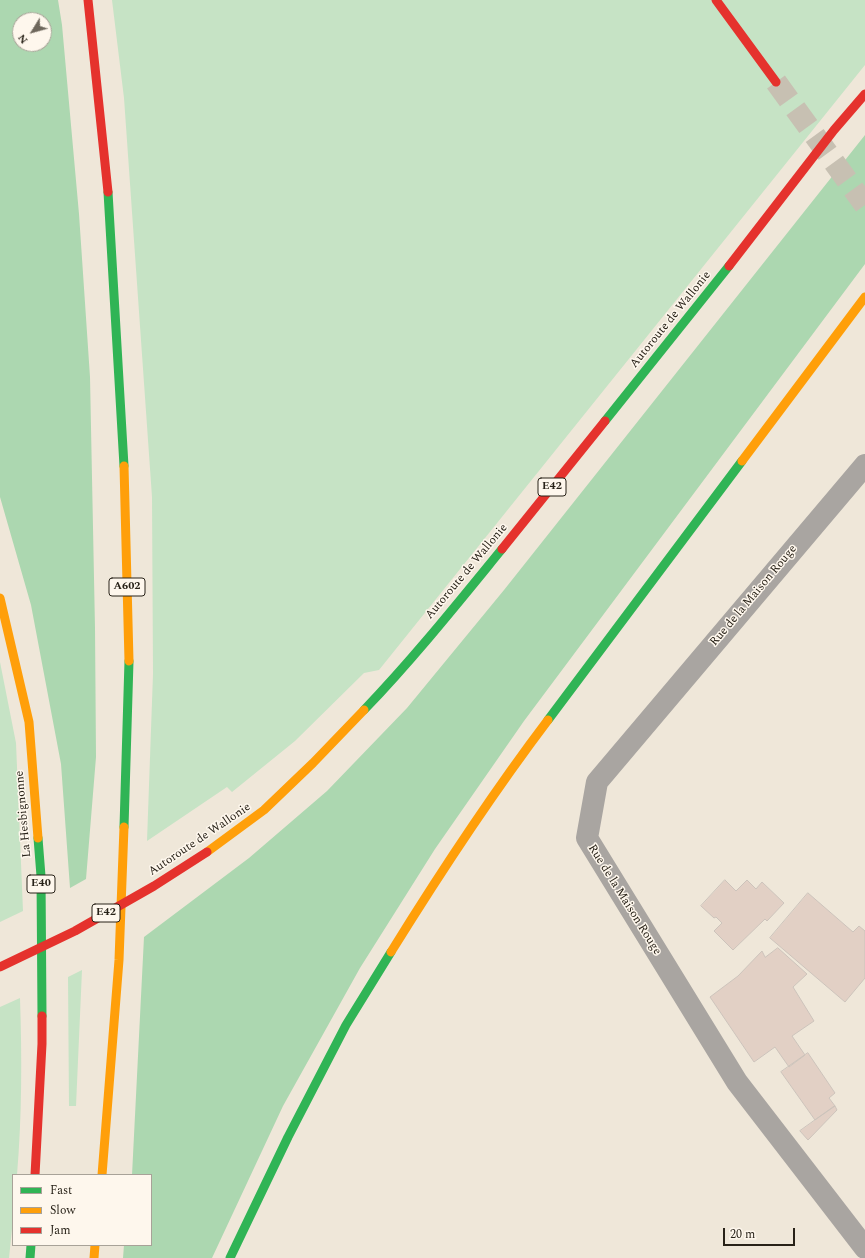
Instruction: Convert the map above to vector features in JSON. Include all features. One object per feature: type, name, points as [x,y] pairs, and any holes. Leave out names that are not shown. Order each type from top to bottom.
[{"type":"main road","name":"A602","points":[[88,0],[110,214],[124,439],[128,678],[119,960],[102,1174]]},
{"type":"main road","points":[[716,0],[776,82]]},
{"type":"main road","name":"Autoroute de Wallonie","points":[[0,967],[74,931],[154,886],[207,852],[264,810],[313,763],[386,687],[468,591],[686,321],[834,130],[865,94]]},
{"type":"main road","points":[[230,1258],[288,1137],[346,1025],[435,881],[530,742],[865,297]]},
{"type":"main road","name":"La Hesbignonne","points":[[0,598],[29,722],[41,876],[42,1044],[35,1174]]},
{"type":"main road","points":[[30,1258],[31,1246]]},
{"type":"main road","points":[[94,1258],[95,1246]]},
{"type":"street","name":"Rue de la Maison Rouge","points":[[865,465],[597,782],[587,838],[737,1082],[865,1248]]},
{"type":"green space","points":[[0,0],[58,0],[62,25],[79,214],[90,377],[96,757],[86,879],[70,888],[61,764],[31,605],[0,497]]},
{"type":"green space","points":[[112,0],[865,0],[865,65],[379,670],[364,673],[295,741],[232,792],[227,787],[147,841],[153,674],[152,497],[124,98]]},
{"type":"green space","points":[[865,135],[865,264],[524,721],[435,849],[360,968],[283,1106],[212,1258],[123,1258],[124,1246],[152,1246],[152,1174],[132,1174],[144,937],[249,858],[327,791],[407,708],[504,590]]},
{"type":"green space","points":[[0,662],[16,743],[23,911],[0,922]]},
{"type":"green space","points":[[82,970],[76,1106],[69,1106],[68,977]]},
{"type":"green space","points":[[20,998],[20,1131],[17,1174],[12,1174],[12,1229],[9,1258],[0,1258],[0,1007]]},
{"type":"building","points":[[725,880],[736,891],[747,880],[756,889],[762,882],[784,903],[767,921],[765,919],[733,950],[714,931],[722,923],[701,906]]},
{"type":"building","points":[[808,893],[853,932],[859,926],[865,931],[865,978],[845,1002],[770,938]]},
{"type":"building","points":[[778,948],[807,974],[793,987],[814,1021],[792,1036],[805,1055],[789,1067],[775,1047],[754,1062],[710,997],[738,976],[762,951],[765,957]]},
{"type":"building","points":[[808,1053],[835,1093],[829,1098],[835,1106],[815,1120],[781,1072]]},
{"type":"building","points":[[835,1106],[837,1110],[808,1140],[800,1131]]},
{"type":"tunnel","points":[[776,82],[865,205]]},
{"type":"traffic: fast","points":[[108,192],[124,466]]},
{"type":"traffic: fast","points":[[605,421],[729,266]]},
{"type":"traffic: fast","points":[[548,720],[742,461]]},
{"type":"traffic: fast","points":[[364,710],[417,651],[502,549]]},
{"type":"traffic: fast","points":[[124,827],[129,661]]},
{"type":"traffic: fast","points":[[38,838],[41,876],[42,1016]]},
{"type":"traffic: fast","points":[[230,1258],[288,1137],[346,1025],[391,952]]},
{"type":"traffic: fast","points":[[30,1258],[31,1246]]},
{"type":"traffic: slow","points":[[742,461],[865,297]]},
{"type":"traffic: slow","points":[[124,466],[129,661]]},
{"type":"traffic: slow","points":[[0,598],[29,722],[38,838]]},
{"type":"traffic: slow","points":[[207,852],[264,810],[313,763],[364,710]]},
{"type":"traffic: slow","points":[[391,952],[467,834],[548,720]]},
{"type":"traffic: slow","points":[[102,1174],[119,960],[124,827]]},
{"type":"traffic: slow","points":[[94,1258],[95,1246]]},
{"type":"traffic: jam","points":[[88,0],[108,192]]},
{"type":"traffic: jam","points":[[716,0],[776,82]]},
{"type":"traffic: jam","points":[[729,266],[834,130],[865,94]]},
{"type":"traffic: jam","points":[[502,549],[605,421]]},
{"type":"traffic: jam","points":[[0,967],[75,931],[154,886],[207,852]]},
{"type":"traffic: jam","points":[[35,1174],[42,1044],[42,1016]]}]
